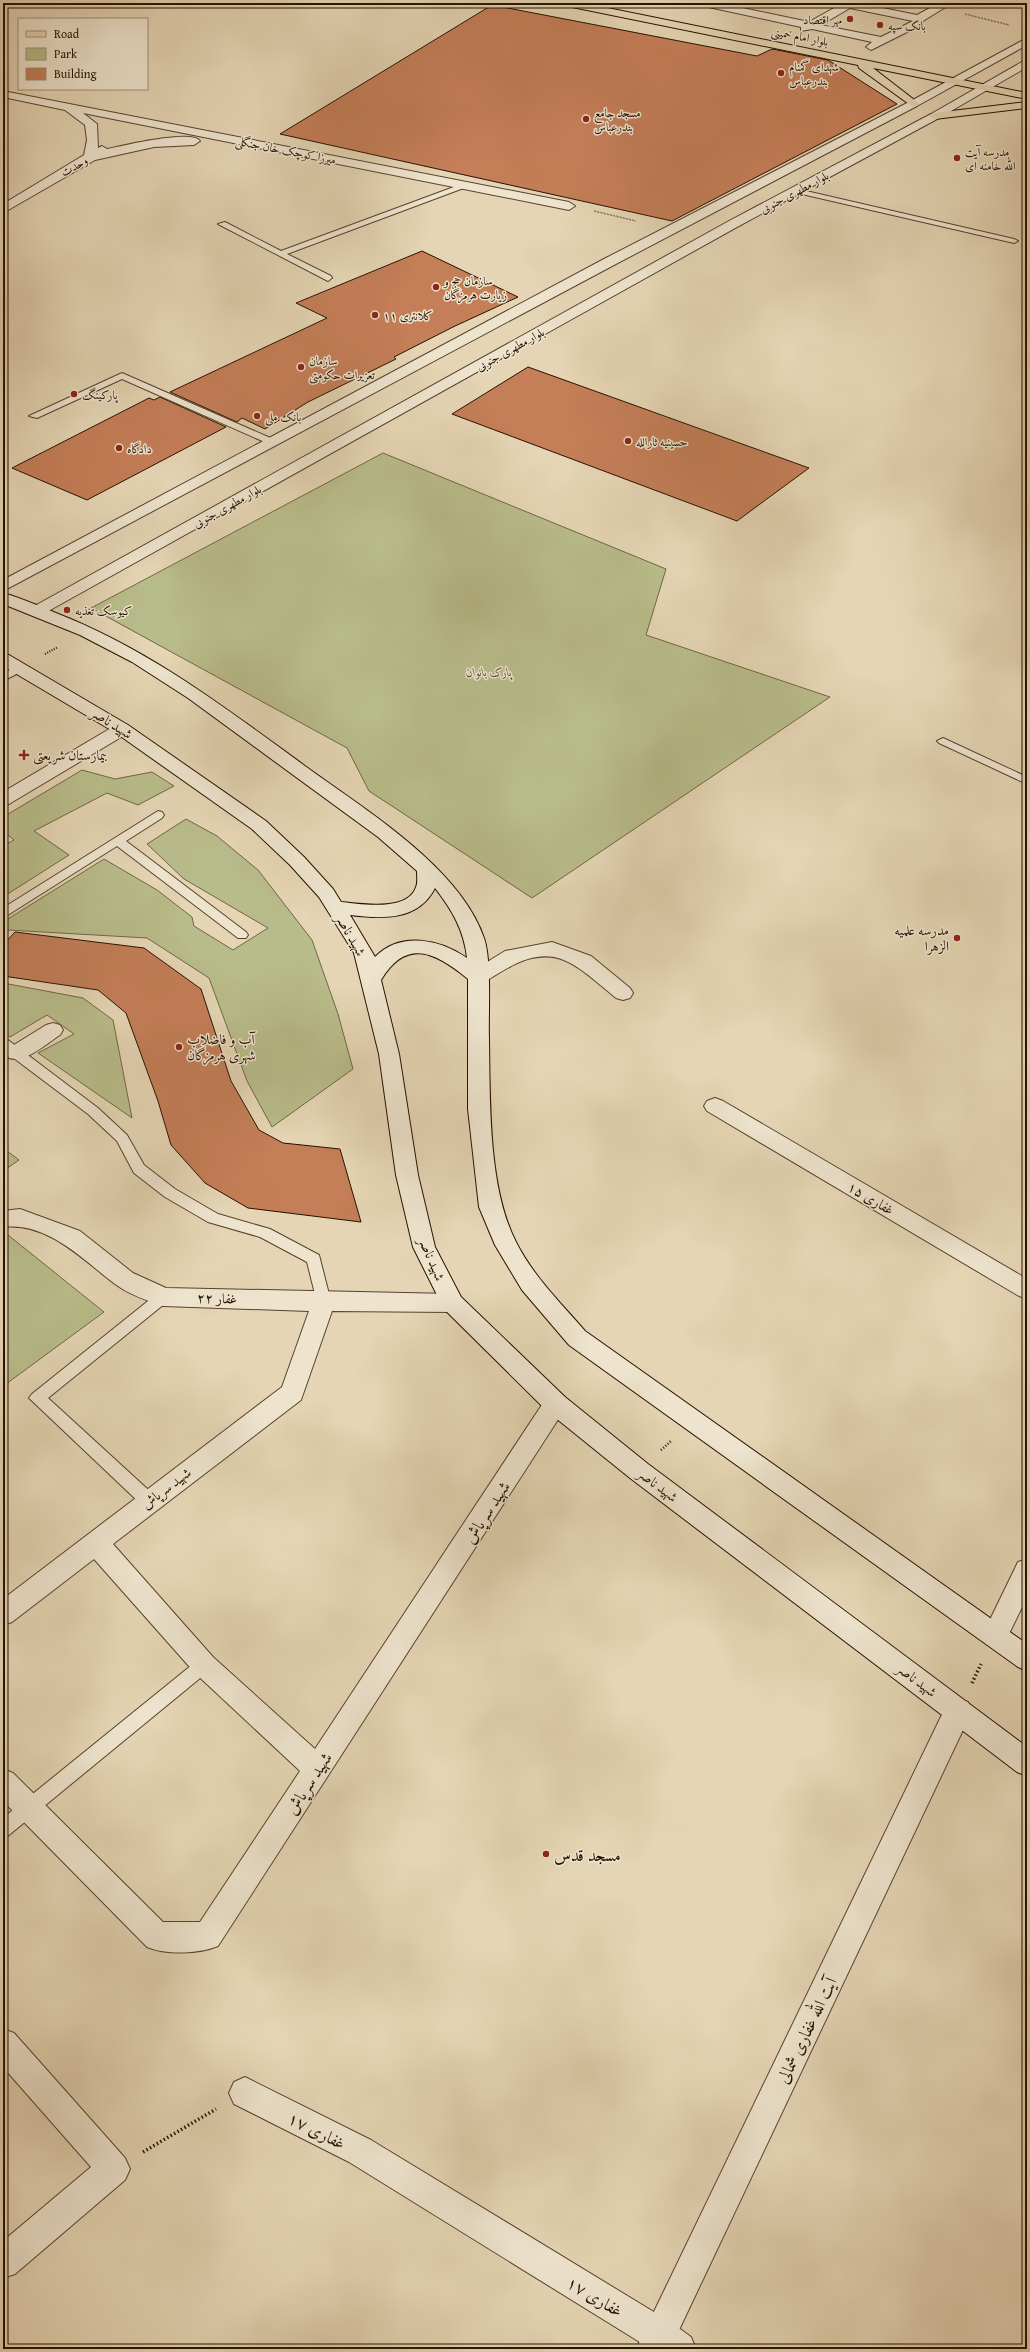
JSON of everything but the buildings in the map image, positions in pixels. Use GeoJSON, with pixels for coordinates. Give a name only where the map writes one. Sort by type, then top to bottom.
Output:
{"type":"FeatureCollection","features":[{"type":"Feature","properties":{"kind":"main road","name":"بلوار امام خمینی"},"geometry":{"type":"LineString","coordinates":[[567,3],[984,86],[1027,96]]}},
{"type":"Feature","properties":{"kind":"main road","name":"بلوار امام خمینی"},"geometry":{"type":"LineString","coordinates":[[795,34],[809,37]]}},
{"type":"Feature","properties":{"kind":"main road","name":"بلوار امام خمینی"},"geometry":{"type":"LineString","coordinates":[[846,45],[882,52]]}},
{"type":"Feature","properties":{"kind":"main road"},"geometry":{"type":"LineString","coordinates":[[855,61],[877,75],[913,104]]}},
{"type":"Feature","properties":{"kind":"main road"},"geometry":{"type":"LineString","coordinates":[[957,67],[1021,80]]}},
{"type":"Feature","properties":{"kind":"main road"},"geometry":{"type":"LineString","coordinates":[[935,116],[1027,105]]}},
{"type":"Feature","properties":{"kind":"street"},"geometry":{"type":"LineString","coordinates":[[795,34],[849,4],[919,19]]}},
{"type":"Feature","properties":{"kind":"street"},"geometry":{"type":"LineString","coordinates":[[703,5],[811,25],[883,41]]}},
{"type":"Feature","properties":{"kind":"street"},"geometry":{"type":"LineString","coordinates":[[868,49],[917,23],[919,19],[943,5]]}},
{"type":"Feature","properties":{"kind":"street"},"geometry":{"type":"LineString","coordinates":[[972,70],[1027,41]]}},
{"type":"Feature","properties":{"kind":"street"},"geometry":{"type":"LineString","coordinates":[[1002,76],[1027,62]]}},
{"type":"Feature","properties":{"kind":"street","name":"بلوار مطهری جنوبی"},"geometry":{"type":"LineString","coordinates":[[3,586],[353,398],[913,104],[972,70]]}},
{"type":"Feature","properties":{"kind":"street","name":"بلوار مطهری جنوبی"},"geometry":{"type":"LineString","coordinates":[[37,611],[754,213],[935,116],[1002,76]]}},
{"type":"Feature","properties":{"kind":"street","name":"میرزا کوچک خان جنگلی"},"geometry":{"type":"LineString","coordinates":[[3,94],[570,206]]}},
{"type":"Feature","properties":{"kind":"street"},"geometry":{"type":"LineString","coordinates":[[68,108],[92,124],[93,140],[90,157],[134,147],[174,141],[253,143]]}},
{"type":"Feature","properties":{"kind":"street"},"geometry":{"type":"LineString","coordinates":[[134,131],[146,123]]}},
{"type":"Feature","properties":{"kind":"street","name":"وحدت"},"geometry":{"type":"LineString","coordinates":[[3,209],[121,138]]}},
{"type":"Feature","properties":{"kind":"street"},"geometry":{"type":"LineString","coordinates":[[722,203],[754,213]]}},
{"type":"Feature","properties":{"kind":"street"},"geometry":{"type":"LineString","coordinates":[[353,398],[392,414]]}},
{"type":"Feature","properties":{"kind":"street"},"geometry":{"type":"LineString","coordinates":[[3,598],[86,631],[138,658],[194,694],[386,833],[442,884],[464,914],[475,940],[478,977],[479,1109],[490,1207],[506,1245],[530,1284],[577,1338],[1027,1659]]}},
{"type":"Feature","properties":{"kind":"street","name":"شهید ناصر"},"geometry":{"type":"LineString","coordinates":[[9,668],[122,728],[259,825],[298,861],[335,907],[364,953],[389,1054],[406,1175],[424,1247],[452,1303],[556,1404],[639,1471],[1027,1763]]}},
{"type":"Feature","properties":{"kind":"street"},"geometry":{"type":"LineString","coordinates":[[3,800],[122,728]]}},
{"type":"Feature","properties":{"kind":"street"},"geometry":{"type":"LineString","coordinates":[[335,907],[379,911],[397,909],[414,902],[423,894],[426,886],[426,868]]}},
{"type":"Feature","properties":{"kind":"street"},"geometry":{"type":"LineString","coordinates":[[371,979],[384,959],[398,951],[418,946],[439,949],[450,955],[478,977]]}},
{"type":"Feature","properties":{"kind":"street"},"geometry":{"type":"LineString","coordinates":[[478,977],[512,956],[552,948],[584,961],[624,993]]}},
{"type":"Feature","properties":{"kind":"street"},"geometry":{"type":"LineString","coordinates":[[10,1048],[53,1030]]}},
{"type":"Feature","properties":{"kind":"street","name":"غفاری ۱۵"},"geometry":{"type":"LineString","coordinates":[[715,1106],[1027,1290]]}},
{"type":"Feature","properties":{"kind":"street","name":"غفار ۲۲"},"geometry":{"type":"LineString","coordinates":[[3,1219],[20,1217],[72,1237],[125,1279],[163,1297],[324,1302],[452,1303]]}},
{"type":"Feature","properties":{"kind":"street","name":"شهید سرپاش"},"geometry":{"type":"LineString","coordinates":[[3,1614],[292,1393],[324,1302]]}},
{"type":"Feature","properties":{"kind":"street","name":"شهید سرپاش"},"geometry":{"type":"LineString","coordinates":[[3,1782],[157,1937],[208,1936],[556,1404]]}},
{"type":"Feature","properties":{"kind":"street"},"geometry":{"type":"LineString","coordinates":[[96,1543],[204,1665],[318,1769]]}},
{"type":"Feature","properties":{"kind":"street"},"geometry":{"type":"LineString","coordinates":[[995,1636],[1027,1570]]}},
{"type":"Feature","properties":{"kind":"street","name":"آیت الله غفاری شمالی"},"geometry":{"type":"LineString","coordinates":[[664,2344],[958,1711]]}},
{"type":"Feature","properties":{"kind":"street"},"geometry":{"type":"LineString","coordinates":[[3,2044],[114,2169],[3,2262]]}},
{"type":"Feature","properties":{"kind":"street","name":"غفاری ۱۷"},"geometry":{"type":"LineString","coordinates":[[245,2093],[360,2151],[664,2344]]}},
{"type":"Feature","properties":{"kind":"lane"},"geometry":{"type":"LineString","coordinates":[[280,254],[465,186]]}},
{"type":"Feature","properties":{"kind":"lane"},"geometry":{"type":"LineString","coordinates":[[796,190],[1014,241]]}},
{"type":"Feature","properties":{"kind":"lane"},"geometry":{"type":"LineString","coordinates":[[222,224],[328,278]]}},
{"type":"Feature","properties":{"kind":"lane"},"geometry":{"type":"LineString","coordinates":[[34,416],[122,376],[272,442]]}},
{"type":"Feature","properties":{"kind":"lane"},"geometry":{"type":"LineString","coordinates":[[943,741],[1027,781]]}},
{"type":"Feature","properties":{"kind":"lane"},"geometry":{"type":"LineString","coordinates":[[3,914],[158,815]]}},
{"type":"Feature","properties":{"kind":"lane"},"geometry":{"type":"LineString","coordinates":[[118,841],[242,935]]}},
{"type":"Feature","properties":{"kind":"lane"},"geometry":{"type":"LineString","coordinates":[[10,1048],[94,1111],[122,1138],[139,1168],[170,1193],[213,1218],[265,1233],[314,1259],[324,1302]]}},
{"type":"Feature","properties":{"kind":"lane"},"geometry":{"type":"LineString","coordinates":[[149,1501],[37,1398],[163,1297]]}},
{"type":"Feature","properties":{"kind":"lane"},"geometry":{"type":"LineString","coordinates":[[3,1829],[204,1665]]}},
{"type":"Feature","properties":{"kind":"path"},"geometry":{"type":"LineString","coordinates":[[943,5],[1012,26]]}},
{"type":"Feature","properties":{"kind":"path"},"geometry":{"type":"LineString","coordinates":[[570,206],[673,230]]}},
{"type":"Feature","properties":{"kind":"path"},"geometry":{"type":"LineString","coordinates":[[1022,402],[1027,403]]}},
{"type":"Feature","properties":{"kind":"path"},"geometry":{"type":"LineString","coordinates":[[9,668],[86,631]]}},
{"type":"Feature","properties":{"kind":"path"},"geometry":{"type":"LineString","coordinates":[[639,1471],[693,1421]]}},
{"type":"Feature","properties":{"kind":"path"},"geometry":{"type":"LineString","coordinates":[[958,1711],[995,1636]]}},
{"type":"Feature","properties":{"kind":"path"},"geometry":{"type":"LineString","coordinates":[[114,2169],[245,2093]]}},
{"type":"Feature","properties":{"kind":"green space","name":"پارک بانوان"},"geometry":{"type":"Polygon","coordinates":[[[383,453],[666,569],[646,635],[830,697],[532,898],[369,791],[347,748],[91,608],[383,453]]]}},
{"type":"Feature","properties":{"kind":"green space"},"geometry":{"type":"Polygon","coordinates":[[[82,770],[115,779],[152,772],[174,786],[138,805],[107,793],[34,831],[69,855],[6,895],[3,893],[3,846],[14,840],[3,831],[3,817],[82,770]]]}},
{"type":"Feature","properties":{"kind":"green space"},"geometry":{"type":"Polygon","coordinates":[[[186,819],[217,836],[258,870],[312,940],[338,1014],[353,1069],[272,1127],[247,1081],[209,978],[147,938],[8,930],[3,936],[3,922],[104,859],[157,890],[192,917],[194,926],[233,950],[268,928],[184,879],[147,844],[186,819]]]}},
{"type":"Feature","properties":{"kind":"green space"},"geometry":{"type":"Polygon","coordinates":[[[3,983],[83,998],[113,1020],[132,1118],[38,1053],[74,1034],[47,1015],[10,1037],[3,1032],[3,983]]]}},
{"type":"Feature","properties":{"kind":"green space"},"geometry":{"type":"Polygon","coordinates":[[[3,1148],[19,1160],[3,1171],[3,1148]]]}},
{"type":"Feature","properties":{"kind":"green space"},"geometry":{"type":"Polygon","coordinates":[[[8,1235],[104,1312],[6,1384],[3,1382],[3,1238],[8,1235]]]}},
{"type":"Feature","properties":{"kind":"place","name":"مهر اقتصاد"},"geometry":{"type":"Point","coordinates":[850,19]}},
{"type":"Feature","properties":{"kind":"place","name":"بانک سپه"},"geometry":{"type":"Point","coordinates":[880,25]}},
{"type":"Feature","properties":{"kind":"place","name":"شهدای گمنام بندرعباس"},"geometry":{"type":"Point","coordinates":[781,73]}},
{"type":"Feature","properties":{"kind":"place","name":"مسجد جامع بندرعباس"},"geometry":{"type":"Point","coordinates":[586,119]}},
{"type":"Feature","properties":{"kind":"place","name":"مدرسه آیت الله خامنه ای"},"geometry":{"type":"Point","coordinates":[957,158]}},
{"type":"Feature","properties":{"kind":"place","name":"سازمان حج و زیارت هرمزگان"},"geometry":{"type":"Point","coordinates":[436,287]}},
{"type":"Feature","properties":{"kind":"place","name":"کلانتری ۱۱"},"geometry":{"type":"Point","coordinates":[375,315]}},
{"type":"Feature","properties":{"kind":"place","name":"سازمان تعزیرات حکومتی"},"geometry":{"type":"Point","coordinates":[301,367]}},
{"type":"Feature","properties":{"kind":"place","name":"پارکینگ"},"geometry":{"type":"Point","coordinates":[74,394]}},
{"type":"Feature","properties":{"kind":"place","name":"بانک ملی"},"geometry":{"type":"Point","coordinates":[257,416]}},
{"type":"Feature","properties":{"kind":"place","name":"حسینیه ثارالله"},"geometry":{"type":"Point","coordinates":[628,441]}},
{"type":"Feature","properties":{"kind":"place","name":"دادگاه"},"geometry":{"type":"Point","coordinates":[119,448]}},
{"type":"Feature","properties":{"kind":"place","name":"کیوسک تغذیه"},"geometry":{"type":"Point","coordinates":[67,610]}},
{"type":"Feature","properties":{"kind":"place","name":"بیمارستان شریعتی"},"geometry":{"type":"Point","coordinates":[24,755]}},
{"type":"Feature","properties":{"kind":"place","name":"مدرسه علمیه الزهرا"},"geometry":{"type":"Point","coordinates":[957,938]}},
{"type":"Feature","properties":{"kind":"place","name":"آب و فاضلاب شهری هرمزگان"},"geometry":{"type":"Point","coordinates":[179,1047]}},
{"type":"Feature","properties":{"kind":"place","name":"مسجد قدس"},"geometry":{"type":"Point","coordinates":[546,1854]}}]}
